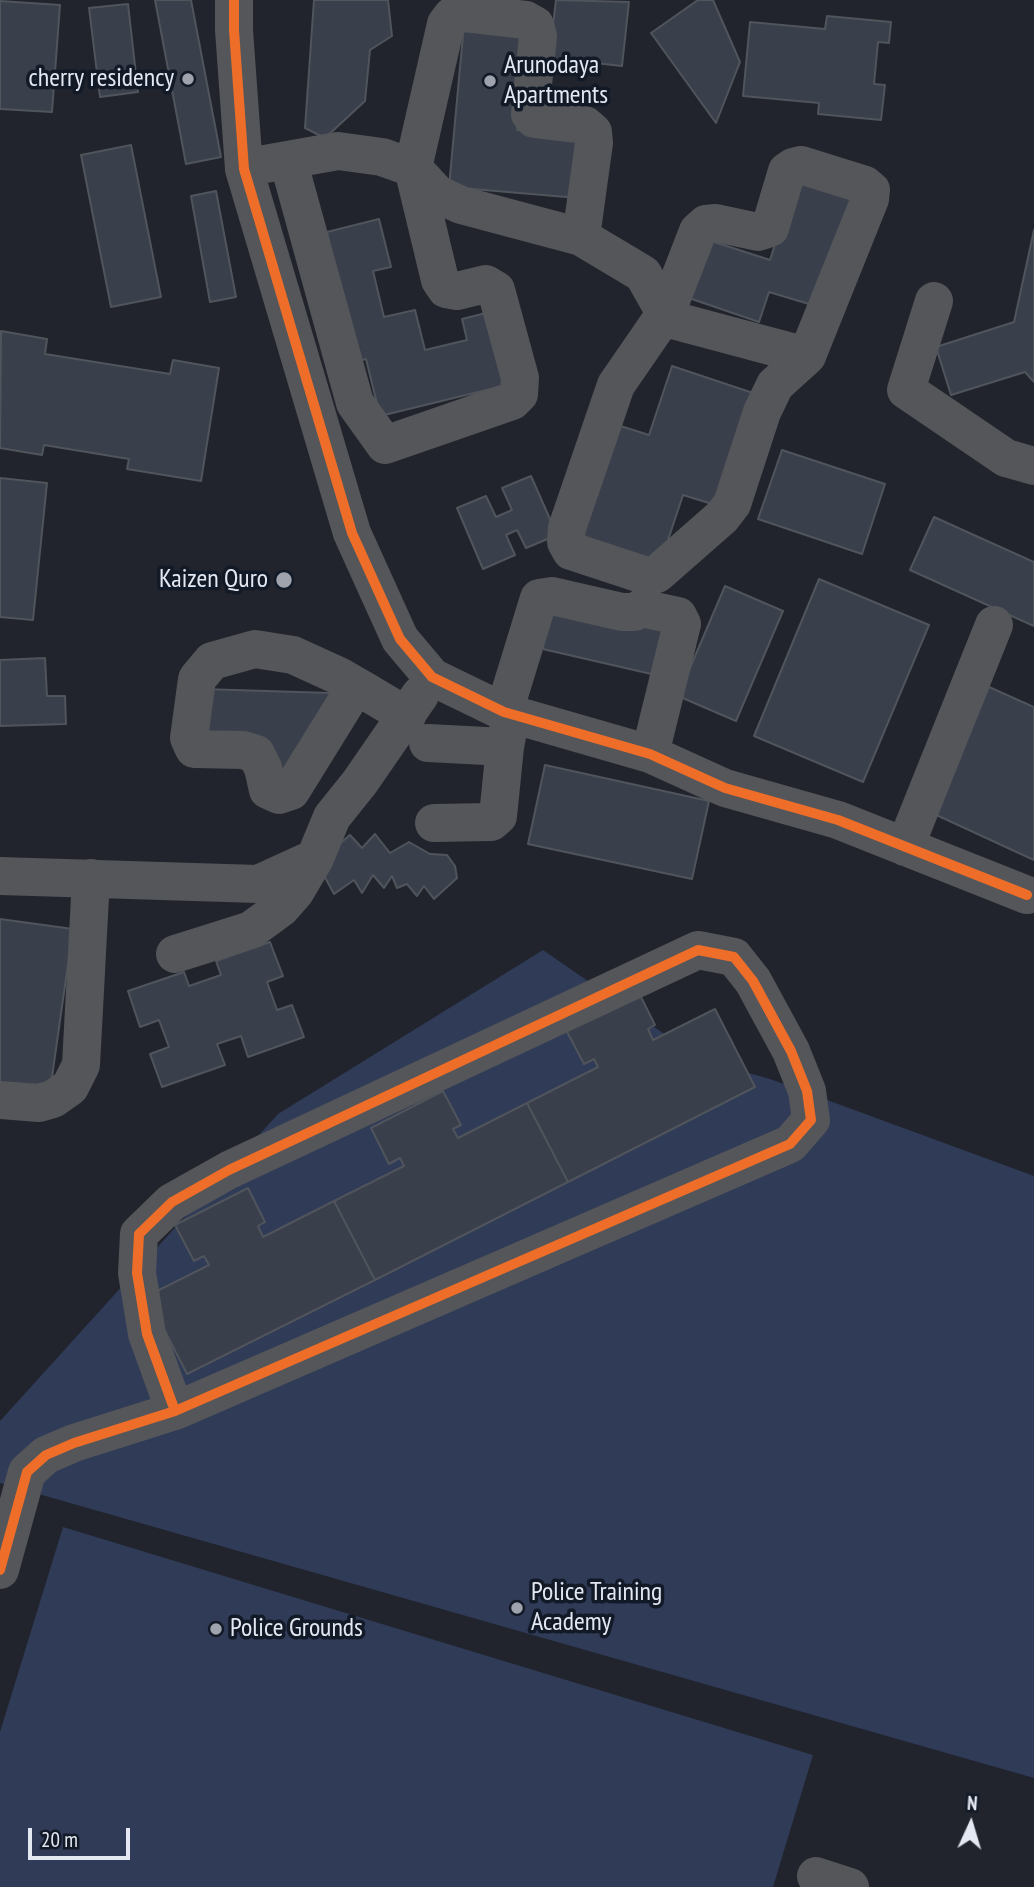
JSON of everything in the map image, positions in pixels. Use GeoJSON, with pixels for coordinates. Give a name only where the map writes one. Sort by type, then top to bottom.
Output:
{"type":"FeatureCollection","features":[{"type":"Feature","properties":{"kind":"street"},"geometry":{"type":"LineString","coordinates":[[234,0],[244,169],[352,533],[400,639],[432,677],[507,725]]}},
{"type":"Feature","properties":{"kind":"street"},"geometry":{"type":"LineString","coordinates":[[331,462],[512,401],[519,394],[520,378],[496,290],[486,284],[457,290],[446,289],[440,280],[413,168],[446,24],[452,16],[465,13],[526,20],[535,25],[538,36],[530,114],[534,119],[585,125],[593,132],[594,143],[581,237]]}},
{"type":"Feature","properties":{"kind":"street"},"geometry":{"type":"LineString","coordinates":[[244,169],[338,151],[382,157],[413,168],[437,194],[461,205],[581,237],[643,274],[661,306],[676,321],[807,356]]}},
{"type":"Feature","properties":{"kind":"street"},"geometry":{"type":"LineString","coordinates":[[286,160],[355,403],[385,445]]}},
{"type":"Feature","properties":{"kind":"street"},"geometry":{"type":"LineString","coordinates":[[801,165],[865,185],[871,190],[870,199],[807,356],[775,385],[762,412],[732,504],[722,517],[657,574],[647,576],[571,551],[566,542],[567,528],[616,384],[667,312],[698,231],[706,224],[716,223],[758,232],[770,228],[787,171],[793,167],[801,165]]}},
{"type":"Feature","properties":{"kind":"street"},"geometry":{"type":"LineString","coordinates":[[934,301],[906,390],[1006,458],[1034,466]]}},
{"type":"Feature","properties":{"kind":"street"},"geometry":{"type":"LineString","coordinates":[[434,823],[491,822],[498,816],[507,725],[539,598],[552,596],[622,612],[635,612],[641,608],[678,616],[682,624],[650,754]]}},
{"type":"Feature","properties":{"kind":"street"},"geometry":{"type":"LineString","coordinates":[[905,847],[994,625]]}},
{"type":"Feature","properties":{"kind":"street"},"geometry":{"type":"LineString","coordinates":[[356,686],[291,791],[279,795],[268,790],[263,768],[256,754],[243,750],[194,749],[189,738],[197,679],[212,662],[255,649],[293,655],[356,686],[417,730],[507,725],[650,754],[725,788],[838,820],[1027,895]]}},
{"type":"Feature","properties":{"kind":"street"},"geometry":{"type":"LineString","coordinates":[[175,954],[251,930],[281,908],[295,892],[315,858],[332,817],[360,782],[417,730],[432,677]]}},
{"type":"Feature","properties":{"kind":"street"},"geometry":{"type":"LineString","coordinates":[[0,876],[258,884],[315,858]]}},
{"type":"Feature","properties":{"kind":"street"},"geometry":{"type":"LineString","coordinates":[[0,1100],[39,1103],[54,1098],[71,1087],[81,1065],[91,878]]}},
{"type":"Feature","properties":{"kind":"street"},"geometry":{"type":"LineString","coordinates":[[0,1570],[14,1468],[74,1443],[175,1410],[790,1144],[811,1120],[807,1091],[791,1051],[753,981],[734,957],[698,950],[229,1170],[172,1202],[139,1234],[137,1273],[147,1334],[175,1410]]}},
{"type":"Feature","properties":{"kind":"shaded area","name":"Police Training Academy"},"geometry":{"type":"Polygon","coordinates":[[[543,950],[702,1060],[770,1079],[1034,1176],[1034,1778],[0,1483],[0,1421],[278,1114],[543,950]]]}},
{"type":"Feature","properties":{"kind":"shaded area","name":"Police Grounds"},"geometry":{"type":"Polygon","coordinates":[[[63,1527],[813,1755],[773,1887],[0,1887],[0,1732],[63,1527]]]}},
{"type":"Feature","properties":{"kind":"building","name":"cherry residency"},"geometry":{"type":"Polygon","coordinates":[[[155,0],[191,0],[221,157],[186,164],[155,0]]]}},
{"type":"Feature","properties":{"kind":"building"},"geometry":{"type":"Polygon","coordinates":[[[314,0],[388,0],[392,36],[370,50],[365,101],[325,138],[305,128],[314,0]]]}},
{"type":"Feature","properties":{"kind":"building"},"geometry":{"type":"Polygon","coordinates":[[[556,0],[629,2],[622,66],[549,58],[556,0]]]}},
{"type":"Feature","properties":{"kind":"building"},"geometry":{"type":"Polygon","coordinates":[[[698,0],[713,0],[740,62],[716,123],[651,33],[698,0]]]}},
{"type":"Feature","properties":{"kind":"building"},"geometry":{"type":"Polygon","coordinates":[[[0,1],[60,5],[52,112],[0,109],[0,1]]]}},
{"type":"Feature","properties":{"kind":"building"},"geometry":{"type":"Polygon","coordinates":[[[128,4],[138,92],[100,97],[89,8],[128,4]]]}},
{"type":"Feature","properties":{"kind":"building"},"geometry":{"type":"Polygon","coordinates":[[[827,16],[891,22],[889,43],[878,42],[874,84],[885,85],[881,120],[818,114],[819,103],[743,96],[750,22],[825,29],[827,16]]]}},
{"type":"Feature","properties":{"kind":"building","name":"Arunodaya Apartments"},"geometry":{"type":"Polygon","coordinates":[[[464,24],[523,31],[517,130],[585,136],[578,198],[449,187],[464,24]]]}},
{"type":"Feature","properties":{"kind":"building"},"geometry":{"type":"Polygon","coordinates":[[[131,145],[161,297],[111,307],[81,155],[131,145]]]}},
{"type":"Feature","properties":{"kind":"building"},"geometry":{"type":"Polygon","coordinates":[[[798,173],[864,195],[819,307],[769,292],[759,322],[686,297],[705,239],[770,260],[798,173]]]}},
{"type":"Feature","properties":{"kind":"building"},"geometry":{"type":"Polygon","coordinates":[[[216,191],[236,297],[210,302],[191,196],[216,191]]]}},
{"type":"Feature","properties":{"kind":"building"},"geometry":{"type":"Polygon","coordinates":[[[379,219],[391,267],[373,271],[384,317],[415,310],[425,350],[467,340],[462,319],[490,312],[507,385],[380,416],[366,359],[350,363],[327,232],[379,219]]]}},
{"type":"Feature","properties":{"kind":"building"},"geometry":{"type":"Polygon","coordinates":[[[1034,230],[1034,382],[1025,372],[951,395],[936,347],[1014,322],[1034,230]]]}},
{"type":"Feature","properties":{"kind":"building"},"geometry":{"type":"Polygon","coordinates":[[[1,331],[47,339],[45,354],[170,374],[173,360],[219,368],[201,481],[127,469],[129,459],[44,445],[42,455],[0,448],[1,331]]]}},
{"type":"Feature","properties":{"kind":"building"},"geometry":{"type":"Polygon","coordinates":[[[672,366],[759,395],[722,507],[683,495],[660,564],[573,535],[611,423],[649,435],[672,366]]]}},
{"type":"Feature","properties":{"kind":"building"},"geometry":{"type":"Polygon","coordinates":[[[782,450],[885,484],[862,554],[758,519],[782,450]]]}},
{"type":"Feature","properties":{"kind":"building"},"geometry":{"type":"Polygon","coordinates":[[[531,476],[557,535],[526,548],[517,530],[506,535],[515,555],[483,569],[457,508],[486,496],[496,517],[512,510],[502,488],[531,476]]]}},
{"type":"Feature","properties":{"kind":"building"},"geometry":{"type":"Polygon","coordinates":[[[0,478],[47,483],[33,620],[0,617],[0,478]]]}},
{"type":"Feature","properties":{"kind":"building"},"geometry":{"type":"Polygon","coordinates":[[[934,517],[1034,562],[1034,626],[910,570],[934,517]]]}},
{"type":"Feature","properties":{"kind":"building"},"geometry":{"type":"Polygon","coordinates":[[[819,579],[929,625],[863,782],[754,736],[819,579]]]}},
{"type":"Feature","properties":{"kind":"building"},"geometry":{"type":"Polygon","coordinates":[[[725,586],[783,611],[736,721],[678,696],[725,586]]]}},
{"type":"Feature","properties":{"kind":"building"},"geometry":{"type":"Polygon","coordinates":[[[545,602],[675,622],[660,676],[534,647],[545,602]]]}},
{"type":"Feature","properties":{"kind":"building"},"geometry":{"type":"Polygon","coordinates":[[[45,658],[47,696],[65,696],[66,724],[0,726],[0,660],[45,658]]]}},
{"type":"Feature","properties":{"kind":"building"},"geometry":{"type":"Polygon","coordinates":[[[989,687],[1034,707],[1034,860],[932,813],[989,687]]]}},
{"type":"Feature","properties":{"kind":"building"},"geometry":{"type":"Polygon","coordinates":[[[202,689],[331,693],[291,781],[203,736],[202,689]]]}},
{"type":"Feature","properties":{"kind":"building"},"geometry":{"type":"Polygon","coordinates":[[[545,765],[709,801],[692,879],[528,844],[545,765]]]}},
{"type":"Feature","properties":{"kind":"building"},"geometry":{"type":"Polygon","coordinates":[[[375,834],[390,853],[409,842],[430,854],[447,855],[455,866],[457,878],[434,899],[424,886],[417,896],[407,884],[397,888],[392,876],[384,888],[373,875],[362,893],[354,880],[334,894],[321,870],[331,851],[350,835],[362,848],[375,834]]]}},
{"type":"Feature","properties":{"kind":"building"},"geometry":{"type":"Polygon","coordinates":[[[0,919],[73,929],[50,1091],[0,1084],[0,919]]]}},
{"type":"Feature","properties":{"kind":"building"},"geometry":{"type":"Polygon","coordinates":[[[270,942],[283,976],[267,982],[277,1010],[292,1005],[304,1037],[248,1057],[241,1036],[217,1044],[225,1065],[162,1087],[150,1054],[169,1047],[159,1020],[140,1027],[128,991],[184,972],[189,986],[221,975],[216,961],[270,942]]]}},
{"type":"Feature","properties":{"kind":"building"},"geometry":{"type":"Polygon","coordinates":[[[638,991],[655,1025],[648,1029],[653,1040],[715,1009],[755,1087],[568,1182],[527,1103],[598,1067],[594,1059],[584,1064],[565,1028],[638,991]]]}},
{"type":"Feature","properties":{"kind":"building"},"geometry":{"type":"Polygon","coordinates":[[[443,1091],[461,1125],[453,1129],[458,1138],[527,1103],[568,1182],[375,1280],[334,1201],[404,1166],[400,1158],[389,1164],[371,1128],[443,1091]]]}},
{"type":"Feature","properties":{"kind":"building"},"geometry":{"type":"Polygon","coordinates":[[[248,1188],[265,1222],[258,1226],[263,1237],[334,1201],[375,1280],[187,1374],[147,1296],[209,1265],[204,1256],[194,1261],[175,1225],[248,1188]]]}},
{"type":"Feature","properties":{"kind":"cycle path"},"geometry":{"type":"LineString","coordinates":[[234,0],[244,169],[352,533],[400,639],[432,677],[504,712],[650,754],[725,788],[838,820],[1027,895]]}},
{"type":"Feature","properties":{"kind":"cycle path"},"geometry":{"type":"LineString","coordinates":[[0,1570],[27,1472],[46,1455],[74,1443],[175,1411],[790,1144],[811,1120],[807,1091],[791,1051],[753,981],[734,957],[698,950],[229,1170],[172,1202],[139,1234],[137,1273],[147,1334],[175,1411]]}},
{"type":"Feature","properties":{"kind":"place","name":"cherry residency"},"geometry":{"type":"Point","coordinates":[188,79]}},
{"type":"Feature","properties":{"kind":"place","name":"Arunodaya Apartments"},"geometry":{"type":"Point","coordinates":[490,81]}},
{"type":"Feature","properties":{"kind":"place","name":"Kaizen Quro"},"geometry":{"type":"Point","coordinates":[284,580]}},
{"type":"Feature","properties":{"kind":"place","name":"Police Training Academy"},"geometry":{"type":"Point","coordinates":[517,1608]}},
{"type":"Feature","properties":{"kind":"place","name":"Police Grounds"},"geometry":{"type":"Point","coordinates":[216,1629]}}]}
